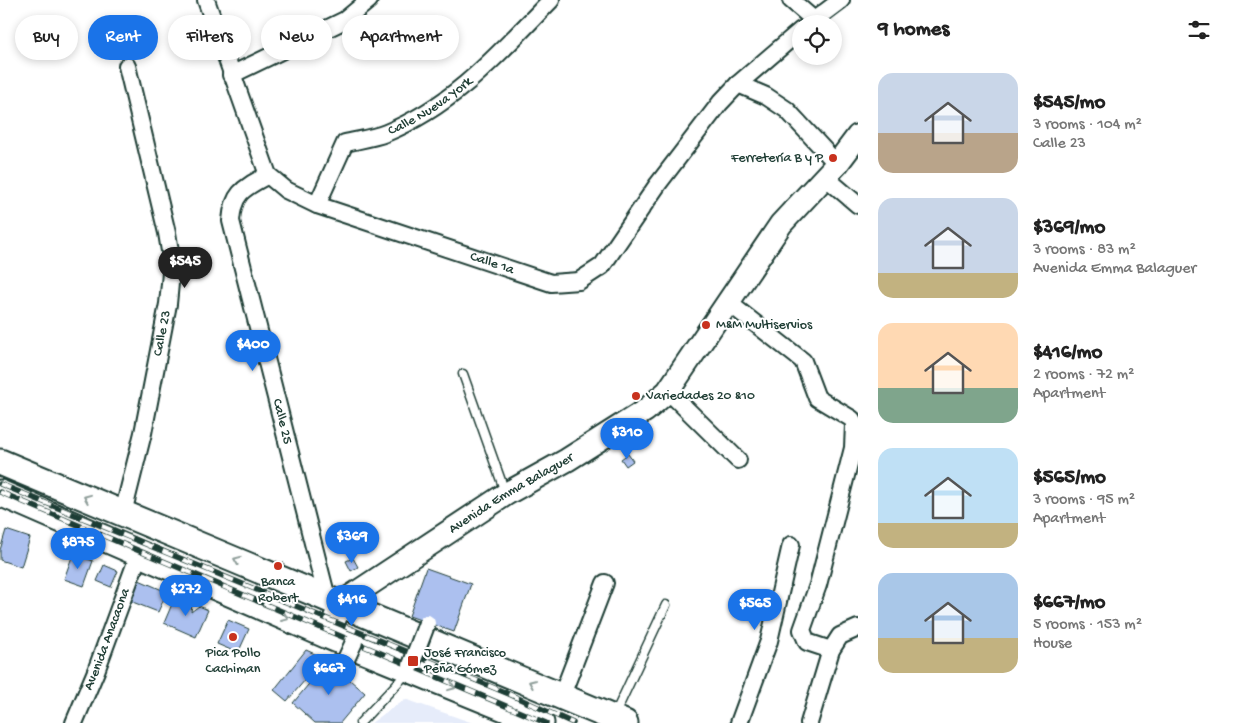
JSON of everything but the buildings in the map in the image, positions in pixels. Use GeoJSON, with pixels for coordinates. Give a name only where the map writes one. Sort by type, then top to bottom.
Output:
{"type":"FeatureCollection","features":[{"type":"Feature","properties":{"kind":"main road"},"geometry":{"type":"LineString","coordinates":[[0,462],[620,720]]}},
{"type":"Feature","properties":{"kind":"main road"},"geometry":{"type":"LineString","coordinates":[[0,493],[328,636],[411,668],[541,723]]}},
{"type":"Feature","properties":{"kind":"street"},"geometry":{"type":"LineString","coordinates":[[206,0],[268,175]]}},
{"type":"Feature","properties":{"kind":"street"},"geometry":{"type":"LineString","coordinates":[[231,75],[345,20],[370,0]]}},
{"type":"Feature","properties":{"kind":"street","name":"Calle Nueva York"},"geometry":{"type":"LineString","coordinates":[[317,205],[345,143],[385,134],[441,105],[489,65],[550,0]]}},
{"type":"Feature","properties":{"kind":"street"},"geometry":{"type":"LineString","coordinates":[[791,0],[802,15]]}},
{"type":"Feature","properties":{"kind":"street","name":"Calle 1a"},"geometry":{"type":"LineString","coordinates":[[820,15],[841,0]]}},
{"type":"Feature","properties":{"kind":"street","name":"Calle 1a"},"geometry":{"type":"LineString","coordinates":[[268,175],[286,190],[317,205],[551,283],[580,281],[602,266],[658,184],[720,102],[792,38]]}},
{"type":"Feature","properties":{"kind":"street","name":"Calle 23"},"geometry":{"type":"LineString","coordinates":[[123,513],[143,433],[168,304],[172,263],[167,233],[127,66]]}},
{"type":"Feature","properties":{"kind":"street"},"geometry":{"type":"LineString","coordinates":[[738,84],[766,96],[787,110],[858,205]]}},
{"type":"Feature","properties":{"kind":"street","name":"Avenida Emma Balaguer"},"geometry":{"type":"LineString","coordinates":[[334,600],[506,494],[567,460],[646,410],[668,391],[781,224],[858,136]]}},
{"type":"Feature","properties":{"kind":"street","name":"Calle 25"},"geometry":{"type":"LineString","coordinates":[[268,175],[243,188],[232,204],[231,221],[334,600]]}},
{"type":"Feature","properties":{"kind":"street"},"geometry":{"type":"LineString","coordinates":[[729,303],[803,361],[817,398],[852,419],[854,424],[855,450],[818,585],[802,630],[807,642],[831,650]]}},
{"type":"Feature","properties":{"kind":"street"},"geometry":{"type":"LineString","coordinates":[[668,391],[738,460]]}},
{"type":"Feature","properties":{"kind":"street"},"geometry":{"type":"LineString","coordinates":[[739,723],[769,641],[791,545]]}},
{"type":"Feature","properties":{"kind":"street","name":"Avenida Anacaona"},"geometry":{"type":"LineString","coordinates":[[74,723],[96,671],[139,554]]}},
{"type":"Feature","properties":{"kind":"street"},"geometry":{"type":"LineString","coordinates":[[562,695],[605,582]]}},
{"type":"Feature","properties":{"kind":"street"},"geometry":{"type":"LineString","coordinates":[[328,636],[334,600]]}},
{"type":"Feature","properties":{"kind":"street"},"geometry":{"type":"LineString","coordinates":[[411,668],[428,623]]}},
{"type":"Feature","properties":{"kind":"street"},"geometry":{"type":"LineString","coordinates":[[809,723],[831,650],[840,636],[858,628]]}},
{"type":"Feature","properties":{"kind":"street"},"geometry":{"type":"LineString","coordinates":[[340,672],[354,642]]}},
{"type":"Feature","properties":{"kind":"lane"},"geometry":{"type":"LineString","coordinates":[[463,374],[506,494]]}},
{"type":"Feature","properties":{"kind":"lane"},"geometry":{"type":"LineString","coordinates":[[620,720],[666,605]]}},
{"type":"Feature","properties":{"kind":"lane"},"geometry":{"type":"LineString","coordinates":[[360,723],[411,668]]}},
{"type":"Feature","properties":{"kind":"shaded area"},"geometry":{"type":"Polygon","coordinates":[[[405,699],[473,723],[371,723],[405,699]]]}},
{"type":"Feature","properties":{"kind":"railway"},"geometry":{"type":"LineString","coordinates":[[0,484],[509,694],[573,723]]}},
{"type":"Feature","properties":{"kind":"railway"},"geometry":{"type":"LineString","coordinates":[[0,492],[546,723]]}},
{"type":"Feature","properties":{"kind":"place","name":"Ferretería B y P"},"geometry":{"type":"Point","coordinates":[833,158]}},
{"type":"Feature","properties":{"kind":"place","name":"M&M Multiservios"},"geometry":{"type":"Point","coordinates":[706,325]}},
{"type":"Feature","properties":{"kind":"place","name":"Variedades 20 &10"},"geometry":{"type":"Point","coordinates":[636,396]}},
{"type":"Feature","properties":{"kind":"place","name":"Banca Robert"},"geometry":{"type":"Point","coordinates":[278,566]}},
{"type":"Feature","properties":{"kind":"place","name":"Pica Pollo Cachiman"},"geometry":{"type":"Point","coordinates":[233,637]}},
{"type":"Feature","properties":{"kind":"place","name":"José Francisco Peña Gómez"},"geometry":{"type":"Point","coordinates":[413,661]}}]}
